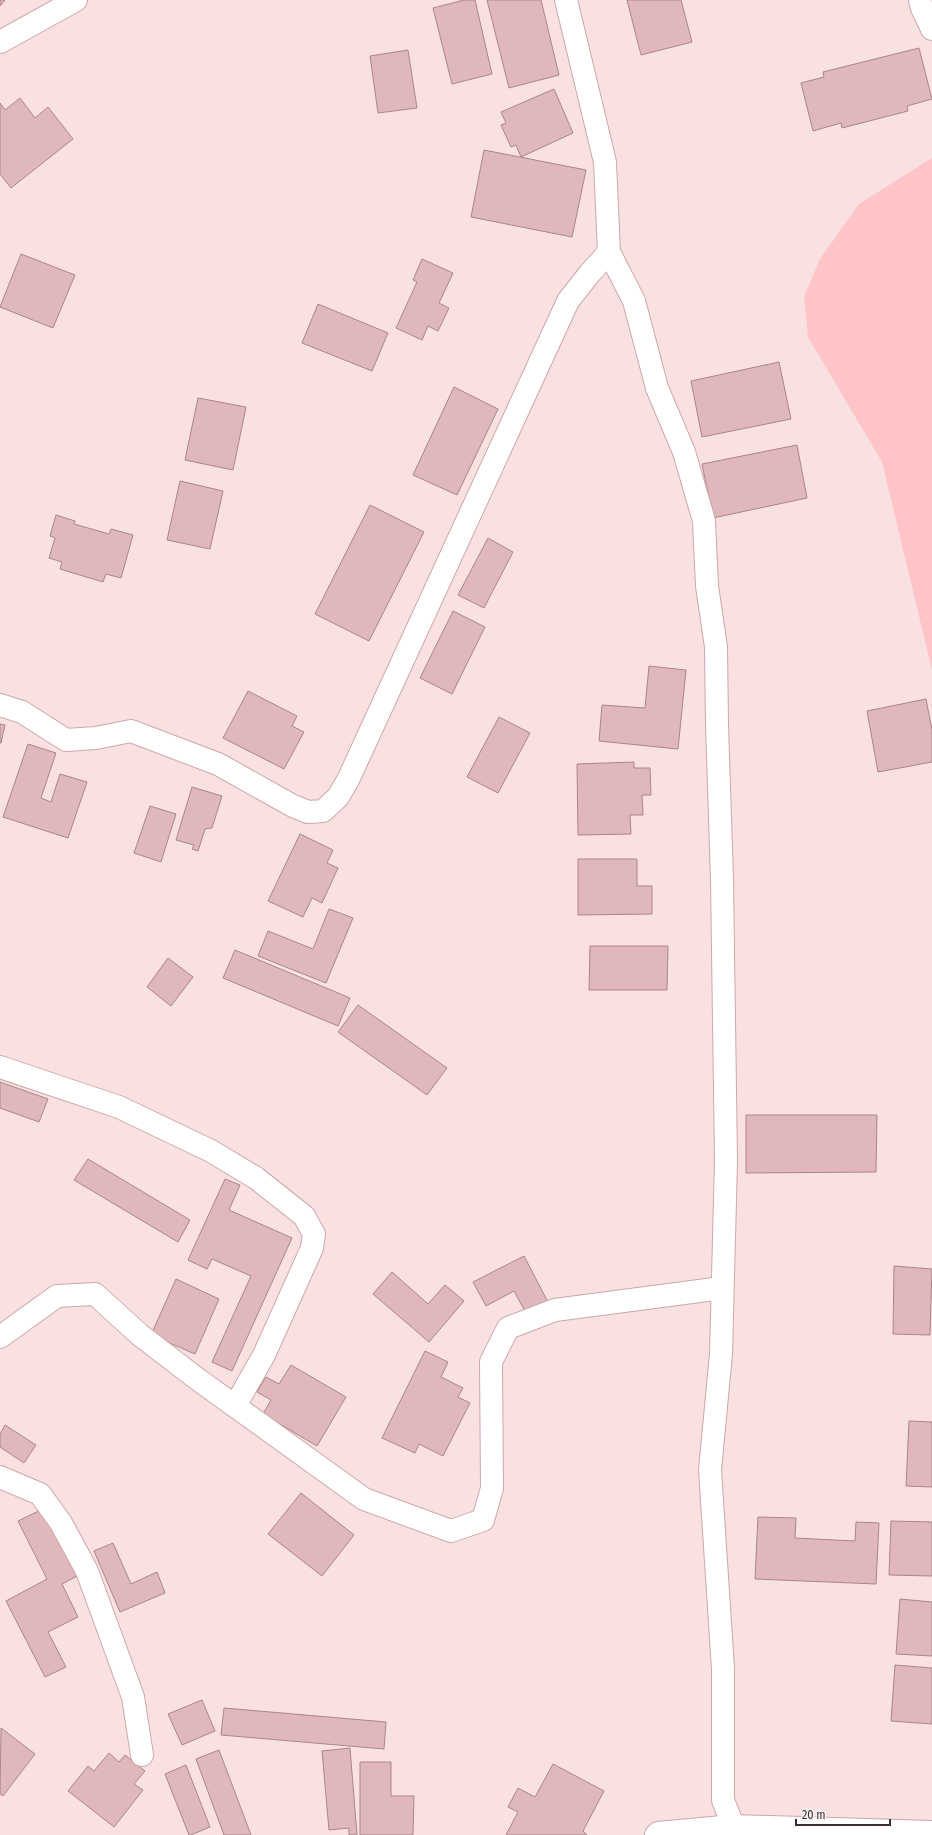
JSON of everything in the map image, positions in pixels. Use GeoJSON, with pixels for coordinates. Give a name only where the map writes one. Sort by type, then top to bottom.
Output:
{"type":"FeatureCollection","features":[{"type":"Feature","properties":{"kind":"street"},"geometry":{"type":"LineString","coordinates":[[0,42],[76,0]]}},
{"type":"Feature","properties":{"kind":"street"},"geometry":{"type":"LineString","coordinates":[[566,0],[605,162],[609,252],[634,301],[657,388],[684,452],[704,521],[707,586],[716,647],[722,879],[726,1161],[721,1354],[710,1470],[723,1669],[723,1800],[732,1826]]}},
{"type":"Feature","properties":{"kind":"street"},"geometry":{"type":"LineString","coordinates":[[920,0],[922,8],[932,29]]}},
{"type":"Feature","properties":{"kind":"street"},"geometry":{"type":"LineString","coordinates":[[0,705],[22,712],[66,740],[96,738],[132,731],[218,764],[308,812],[324,811],[338,798],[348,780],[568,301],[609,252]]}},
{"type":"Feature","properties":{"kind":"street"},"geometry":{"type":"LineString","coordinates":[[0,1067],[119,1107],[211,1151],[256,1178],[304,1216],[314,1234],[312,1248],[264,1355],[235,1406]]}},
{"type":"Feature","properties":{"kind":"street"},"geometry":{"type":"LineString","coordinates":[[0,1337],[57,1296],[95,1294],[140,1335],[364,1499],[451,1531],[483,1520],[492,1488],[491,1362],[508,1328],[555,1310],[722,1288]]}},
{"type":"Feature","properties":{"kind":"street"},"geometry":{"type":"LineString","coordinates":[[0,1477],[40,1494],[61,1523],[87,1571],[133,1697],[142,1755]]}},
{"type":"Feature","properties":{"kind":"street"},"geometry":{"type":"LineString","coordinates":[[656,1835],[658,1833],[732,1826],[932,1832]]}},
{"type":"Feature","properties":{"kind":"shaded area"},"geometry":{"type":"Polygon","coordinates":[[[932,158],[932,670],[882,462],[808,337],[804,297],[820,259],[859,204],[932,158]]]}},
{"type":"Feature","properties":{"kind":"building"},"geometry":{"type":"Polygon","coordinates":[[[0,0],[5,0],[0,6],[0,0]]]}},
{"type":"Feature","properties":{"kind":"building"},"geometry":{"type":"Polygon","coordinates":[[[464,0],[475,0],[492,74],[452,84],[433,8],[464,0]]]}},
{"type":"Feature","properties":{"kind":"building"},"geometry":{"type":"Polygon","coordinates":[[[487,0],[541,0],[559,75],[509,88],[487,0]]]}},
{"type":"Feature","properties":{"kind":"building"},"geometry":{"type":"Polygon","coordinates":[[[627,0],[681,0],[692,42],[641,55],[627,0]]]}},
{"type":"Feature","properties":{"kind":"building"},"geometry":{"type":"Polygon","coordinates":[[[919,48],[932,99],[907,106],[908,111],[842,128],[841,123],[813,131],[801,83],[824,77],[823,72],[919,48]]]}},
{"type":"Feature","properties":{"kind":"building"},"geometry":{"type":"Polygon","coordinates":[[[408,50],[417,108],[378,113],[370,56],[408,50]]]}},
{"type":"Feature","properties":{"kind":"building"},"geometry":{"type":"Polygon","coordinates":[[[554,89],[573,133],[521,157],[516,145],[511,147],[501,125],[506,123],[501,112],[554,89]]]}},
{"type":"Feature","properties":{"kind":"building"},"geometry":{"type":"Polygon","coordinates":[[[20,98],[35,118],[48,107],[73,139],[11,188],[0,174],[0,103],[5,110],[20,98]]]}},
{"type":"Feature","properties":{"kind":"building"},"geometry":{"type":"Polygon","coordinates":[[[484,150],[586,170],[572,237],[471,217],[484,150]]]}},
{"type":"Feature","properties":{"kind":"building"},"geometry":{"type":"Polygon","coordinates":[[[21,254],[75,275],[53,328],[0,307],[21,254]]]}},
{"type":"Feature","properties":{"kind":"building"},"geometry":{"type":"Polygon","coordinates":[[[422,259],[453,273],[439,303],[449,308],[438,331],[428,326],[422,340],[396,328],[417,282],[413,280],[422,259]]]}},
{"type":"Feature","properties":{"kind":"building"},"geometry":{"type":"Polygon","coordinates":[[[318,304],[388,333],[372,371],[302,343],[318,304]]]}},
{"type":"Feature","properties":{"kind":"building"},"geometry":{"type":"Polygon","coordinates":[[[779,362],[791,419],[702,437],[691,381],[779,362]]]}},
{"type":"Feature","properties":{"kind":"building"},"geometry":{"type":"Polygon","coordinates":[[[454,387],[498,409],[457,495],[413,475],[454,387]]]}},
{"type":"Feature","properties":{"kind":"building"},"geometry":{"type":"Polygon","coordinates":[[[198,398],[246,407],[233,470],[185,460],[198,398]]]}},
{"type":"Feature","properties":{"kind":"building"},"geometry":{"type":"Polygon","coordinates":[[[797,445],[807,498],[713,518],[702,464],[797,445]]]}},
{"type":"Feature","properties":{"kind":"building"},"geometry":{"type":"Polygon","coordinates":[[[180,481],[223,491],[210,549],[167,540],[180,481]]]}},
{"type":"Feature","properties":{"kind":"building"},"geometry":{"type":"Polygon","coordinates":[[[370,505],[424,532],[369,641],[315,614],[370,505]]]}},
{"type":"Feature","properties":{"kind":"building"},"geometry":{"type":"Polygon","coordinates":[[[56,515],[75,521],[74,524],[109,534],[111,529],[133,535],[121,578],[106,574],[103,582],[60,569],[62,562],[49,558],[55,538],[50,536],[56,515]]]}},
{"type":"Feature","properties":{"kind":"building"},"geometry":{"type":"Polygon","coordinates":[[[488,538],[513,552],[484,608],[458,595],[488,538]]]}},
{"type":"Feature","properties":{"kind":"building"},"geometry":{"type":"Polygon","coordinates":[[[453,611],[485,627],[452,694],[420,678],[453,611]]]}},
{"type":"Feature","properties":{"kind":"building"},"geometry":{"type":"Polygon","coordinates":[[[649,666],[686,670],[678,749],[599,741],[602,705],[645,708],[649,666]]]}},
{"type":"Feature","properties":{"kind":"building"},"geometry":{"type":"Polygon","coordinates":[[[248,691],[297,716],[292,726],[304,732],[284,769],[223,738],[248,691]]]}},
{"type":"Feature","properties":{"kind":"building"},"geometry":{"type":"Polygon","coordinates":[[[926,699],[932,730],[932,762],[878,772],[867,711],[926,699]]]}},
{"type":"Feature","properties":{"kind":"building"},"geometry":{"type":"Polygon","coordinates":[[[499,717],[530,733],[498,793],[467,777],[499,717]]]}},
{"type":"Feature","properties":{"kind":"building"},"geometry":{"type":"Polygon","coordinates":[[[0,724],[5,725],[1,743],[0,743],[0,724]]]}},
{"type":"Feature","properties":{"kind":"building"},"geometry":{"type":"Polygon","coordinates":[[[28,744],[56,753],[41,798],[51,802],[60,774],[87,782],[68,838],[3,817],[28,744]]]}},
{"type":"Feature","properties":{"kind":"building"},"geometry":{"type":"Polygon","coordinates":[[[634,762],[634,768],[650,768],[651,795],[642,795],[643,815],[630,815],[631,834],[578,835],[577,764],[634,762]]]}},
{"type":"Feature","properties":{"kind":"building"},"geometry":{"type":"Polygon","coordinates":[[[192,787],[222,796],[212,828],[205,829],[198,851],[192,849],[194,845],[176,840],[192,787]]]}},
{"type":"Feature","properties":{"kind":"building"},"geometry":{"type":"Polygon","coordinates":[[[150,806],[176,814],[161,862],[134,853],[150,806]]]}},
{"type":"Feature","properties":{"kind":"building"},"geometry":{"type":"Polygon","coordinates":[[[300,834],[333,850],[327,863],[338,868],[322,903],[312,898],[303,917],[268,901],[300,834]]]}},
{"type":"Feature","properties":{"kind":"building"},"geometry":{"type":"Polygon","coordinates":[[[578,859],[637,859],[637,886],[652,886],[652,914],[578,915],[578,859]]]}},
{"type":"Feature","properties":{"kind":"building"},"geometry":{"type":"Polygon","coordinates":[[[329,909],[353,918],[326,983],[258,956],[268,931],[313,949],[329,909]]]}},
{"type":"Feature","properties":{"kind":"building"},"geometry":{"type":"Polygon","coordinates":[[[590,946],[668,946],[667,990],[589,990],[590,946]]]}},
{"type":"Feature","properties":{"kind":"building"},"geometry":{"type":"Polygon","coordinates":[[[235,950],[350,998],[338,1026],[223,978],[235,950]]]}},
{"type":"Feature","properties":{"kind":"building"},"geometry":{"type":"Polygon","coordinates":[[[168,958],[193,977],[171,1006],[147,987],[168,958]]]}},
{"type":"Feature","properties":{"kind":"building"},"geometry":{"type":"Polygon","coordinates":[[[358,1005],[447,1068],[427,1095],[338,1032],[358,1005]]]}},
{"type":"Feature","properties":{"kind":"building"},"geometry":{"type":"Polygon","coordinates":[[[0,1082],[48,1099],[39,1122],[0,1108],[0,1082]]]}},
{"type":"Feature","properties":{"kind":"building"},"geometry":{"type":"Polygon","coordinates":[[[746,1115],[877,1115],[876,1172],[746,1173],[746,1115]]]}},
{"type":"Feature","properties":{"kind":"building"},"geometry":{"type":"Polygon","coordinates":[[[88,1159],[190,1220],[178,1242],[74,1180],[88,1159]]]}},
{"type":"Feature","properties":{"kind":"building"},"geometry":{"type":"Polygon","coordinates":[[[225,1179],[240,1185],[229,1210],[292,1238],[232,1371],[212,1362],[251,1276],[212,1259],[207,1269],[188,1260],[225,1179]]]}},
{"type":"Feature","properties":{"kind":"building"},"geometry":{"type":"Polygon","coordinates":[[[524,1256],[548,1302],[526,1313],[514,1291],[486,1306],[473,1282],[524,1256]]]}},
{"type":"Feature","properties":{"kind":"building"},"geometry":{"type":"Polygon","coordinates":[[[894,1266],[932,1269],[930,1335],[893,1334],[894,1266]]]}},
{"type":"Feature","properties":{"kind":"building"},"geometry":{"type":"Polygon","coordinates":[[[392,1272],[428,1304],[445,1285],[464,1301],[429,1342],[373,1294],[392,1272]]]}},
{"type":"Feature","properties":{"kind":"building"},"geometry":{"type":"Polygon","coordinates":[[[176,1279],[219,1299],[195,1354],[151,1335],[176,1279]]]}},
{"type":"Feature","properties":{"kind":"building"},"geometry":{"type":"Polygon","coordinates":[[[425,1351],[448,1362],[441,1377],[463,1388],[458,1397],[470,1403],[443,1456],[419,1444],[415,1453],[382,1438],[425,1351]]]}},
{"type":"Feature","properties":{"kind":"building"},"geometry":{"type":"Polygon","coordinates":[[[291,1365],[346,1397],[317,1446],[263,1414],[271,1400],[257,1392],[266,1377],[279,1384],[291,1365]]]}},
{"type":"Feature","properties":{"kind":"building"},"geometry":{"type":"Polygon","coordinates":[[[909,1421],[932,1422],[932,1487],[906,1486],[909,1421]]]}},
{"type":"Feature","properties":{"kind":"building"},"geometry":{"type":"Polygon","coordinates":[[[5,1425],[36,1445],[24,1463],[0,1447],[0,1434],[5,1425]]]}},
{"type":"Feature","properties":{"kind":"building"},"geometry":{"type":"Polygon","coordinates":[[[301,1493],[354,1535],[322,1576],[268,1534],[301,1493]]]}},
{"type":"Feature","properties":{"kind":"building"},"geometry":{"type":"Polygon","coordinates":[[[43,1509],[77,1576],[62,1584],[78,1617],[48,1632],[66,1667],[45,1677],[6,1601],[47,1579],[18,1521],[43,1509]]]}},
{"type":"Feature","properties":{"kind":"building"},"geometry":{"type":"Polygon","coordinates":[[[758,1517],[796,1518],[795,1538],[855,1541],[856,1522],[879,1523],[876,1584],[755,1579],[758,1517]]]}},
{"type":"Feature","properties":{"kind":"building"},"geometry":{"type":"Polygon","coordinates":[[[891,1521],[932,1522],[932,1576],[889,1575],[891,1521]]]}},
{"type":"Feature","properties":{"kind":"building"},"geometry":{"type":"Polygon","coordinates":[[[113,1543],[131,1584],[157,1572],[165,1593],[120,1612],[94,1551],[113,1543]]]}},
{"type":"Feature","properties":{"kind":"building"},"geometry":{"type":"Polygon","coordinates":[[[900,1599],[932,1602],[932,1656],[896,1654],[900,1599]]]}},
{"type":"Feature","properties":{"kind":"building"},"geometry":{"type":"Polygon","coordinates":[[[895,1665],[932,1668],[932,1724],[891,1721],[895,1665]]]}},
{"type":"Feature","properties":{"kind":"building"},"geometry":{"type":"Polygon","coordinates":[[[202,1700],[215,1731],[182,1745],[168,1714],[202,1700]]]}},
{"type":"Feature","properties":{"kind":"building"},"geometry":{"type":"Polygon","coordinates":[[[224,1708],[386,1722],[384,1749],[221,1735],[224,1708]]]}},
{"type":"Feature","properties":{"kind":"building"},"geometry":{"type":"Polygon","coordinates":[[[1,1728],[35,1754],[3,1796],[0,1794],[1,1728]]]}},
{"type":"Feature","properties":{"kind":"building"},"geometry":{"type":"Polygon","coordinates":[[[350,1748],[357,1835],[349,1835],[349,1828],[329,1830],[322,1751],[350,1748]]]}},
{"type":"Feature","properties":{"kind":"building"},"geometry":{"type":"Polygon","coordinates":[[[219,1750],[251,1835],[224,1835],[196,1759],[219,1750]]]}},
{"type":"Feature","properties":{"kind":"building"},"geometry":{"type":"Polygon","coordinates":[[[109,1753],[119,1762],[125,1755],[145,1771],[134,1784],[143,1790],[114,1827],[68,1791],[88,1766],[94,1771],[109,1753]]]}},
{"type":"Feature","properties":{"kind":"building"},"geometry":{"type":"Polygon","coordinates":[[[360,1762],[391,1762],[391,1796],[414,1796],[413,1835],[360,1835],[360,1762]]]}},
{"type":"Feature","properties":{"kind":"building"},"geometry":{"type":"Polygon","coordinates":[[[553,1764],[604,1791],[583,1831],[587,1835],[506,1835],[518,1812],[508,1807],[518,1788],[535,1797],[553,1764]]]}},
{"type":"Feature","properties":{"kind":"building"},"geometry":{"type":"Polygon","coordinates":[[[186,1765],[210,1827],[191,1835],[189,1835],[165,1774],[186,1765]]]}}]}
